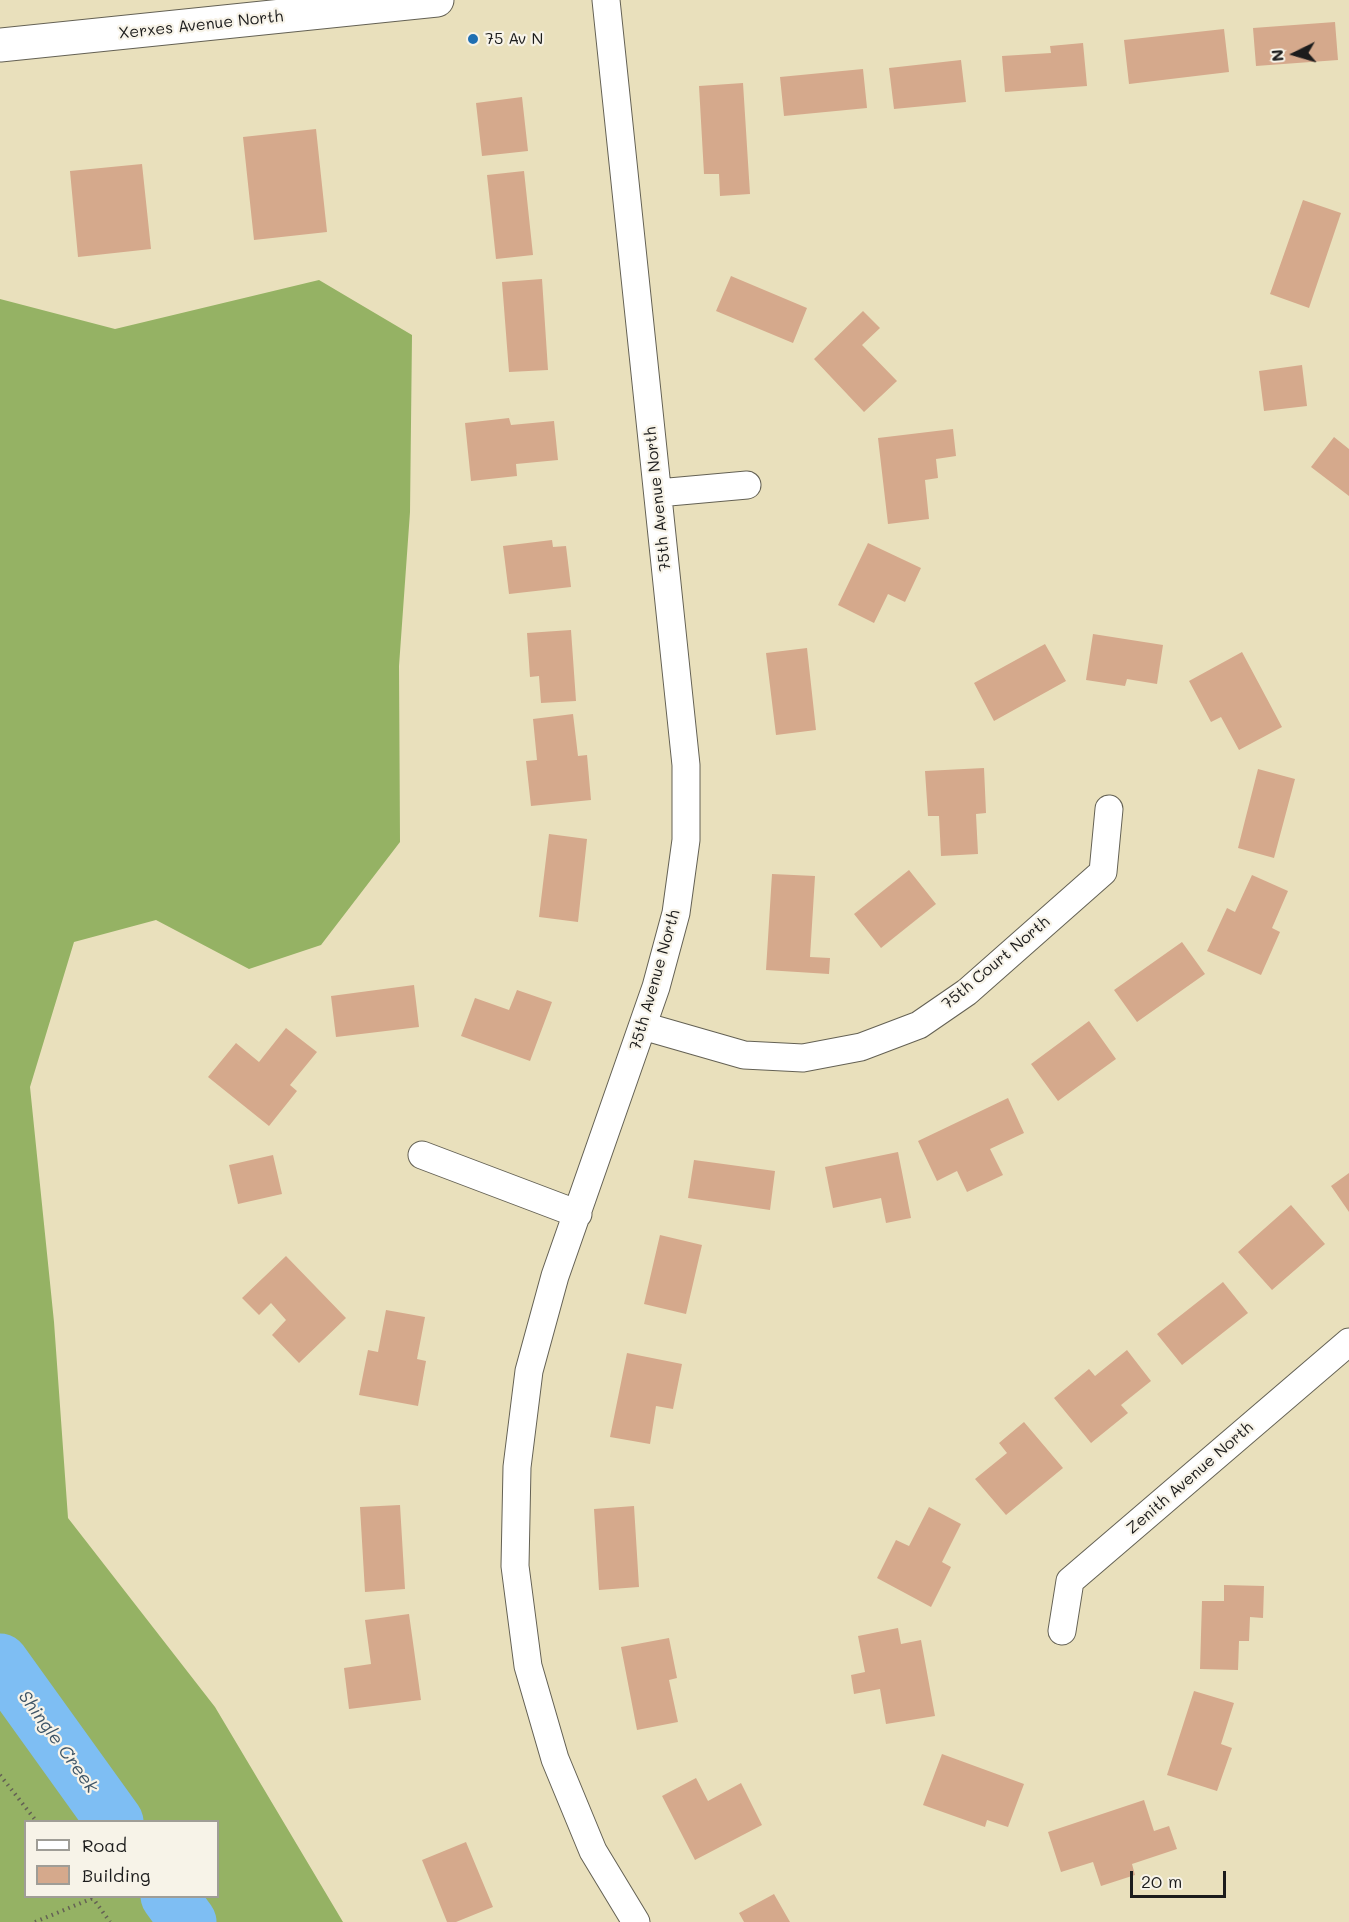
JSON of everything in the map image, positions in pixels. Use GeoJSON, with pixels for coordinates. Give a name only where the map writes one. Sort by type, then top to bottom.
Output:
{"type":"FeatureCollection","features":[{"type":"Feature","properties":{"kind":"street","name":"Xerxes Avenue North"},"geometry":{"type":"LineString","coordinates":[[0,45],[437,0]]}},
{"type":"Feature","properties":{"kind":"street","name":"75th Avenue North"},"geometry":{"type":"LineString","coordinates":[[606,0],[686,765],[686,840],[676,913],[643,1026],[555,1276],[529,1371],[517,1467],[515,1566],[528,1666],[555,1759],[593,1851],[636,1922]]}},
{"type":"Feature","properties":{"kind":"street"},"geometry":{"type":"LineString","coordinates":[[658,493],[747,485]]}},
{"type":"Feature","properties":{"kind":"street","name":"75th Court North"},"geometry":{"type":"LineString","coordinates":[[643,1026],[744,1054],[803,1058],[861,1047],[919,1025],[967,992],[1102,872],[1109,809]]}},
{"type":"Feature","properties":{"kind":"street"},"geometry":{"type":"LineString","coordinates":[[422,1155],[578,1214]]}},
{"type":"Feature","properties":{"kind":"street","name":"Zenith Avenue North"},"geometry":{"type":"LineString","coordinates":[[1062,1631],[1070,1581],[1349,1342]]}},
{"type":"Feature","properties":{"kind":"path"},"geometry":{"type":"LineString","coordinates":[[0,1775],[36,1820]]}},
{"type":"Feature","properties":{"kind":"path"},"geometry":{"type":"LineString","coordinates":[[35,1922],[90,1898]]}},
{"type":"Feature","properties":{"kind":"path"},"geometry":{"type":"LineString","coordinates":[[93,1898],[110,1922]]}},
{"type":"Feature","properties":{"kind":"green space"},"geometry":{"type":"Polygon","coordinates":[[[319,280],[412,335],[410,512],[399,666],[400,842],[321,945],[249,969],[156,920],[74,942],[30,1087],[54,1322],[68,1518],[215,1707],[343,1922],[0,1922],[0,299],[115,329],[319,280]]]}},
{"type":"Feature","properties":{"kind":"building"},"geometry":{"type":"Polygon","coordinates":[[[1335,22],[1338,60],[1256,66],[1253,28],[1335,22]]]}},
{"type":"Feature","properties":{"kind":"building"},"geometry":{"type":"Polygon","coordinates":[[[1224,29],[1229,72],[1129,84],[1124,40],[1224,29]]]}},
{"type":"Feature","properties":{"kind":"building"},"geometry":{"type":"Polygon","coordinates":[[[1083,43],[1087,86],[1005,92],[1002,56],[1051,53],[1050,46],[1083,43]]]}},
{"type":"Feature","properties":{"kind":"building"},"geometry":{"type":"Polygon","coordinates":[[[961,60],[966,102],[894,109],[889,68],[961,60]]]}},
{"type":"Feature","properties":{"kind":"building"},"geometry":{"type":"Polygon","coordinates":[[[863,69],[867,108],[784,116],[780,77],[863,69]]]}},
{"type":"Feature","properties":{"kind":"building"},"geometry":{"type":"Polygon","coordinates":[[[743,83],[750,194],[720,196],[719,174],[704,174],[699,86],[743,83]]]}},
{"type":"Feature","properties":{"kind":"building"},"geometry":{"type":"Polygon","coordinates":[[[522,97],[528,151],[482,156],[476,103],[522,97]]]}},
{"type":"Feature","properties":{"kind":"building"},"geometry":{"type":"Polygon","coordinates":[[[316,129],[327,232],[254,240],[243,137],[316,129]]]}},
{"type":"Feature","properties":{"kind":"building"},"geometry":{"type":"Polygon","coordinates":[[[142,164],[151,249],[78,257],[70,171],[142,164]]]}},
{"type":"Feature","properties":{"kind":"building"},"geometry":{"type":"Polygon","coordinates":[[[524,171],[533,255],[496,259],[487,175],[524,171]]]}},
{"type":"Feature","properties":{"kind":"building"},"geometry":{"type":"Polygon","coordinates":[[[1303,200],[1341,213],[1309,308],[1270,294],[1303,200]]]}},
{"type":"Feature","properties":{"kind":"building"},"geometry":{"type":"Polygon","coordinates":[[[731,276],[807,308],[793,343],[716,311],[731,276]]]}},
{"type":"Feature","properties":{"kind":"building"},"geometry":{"type":"Polygon","coordinates":[[[542,279],[548,370],[509,372],[502,282],[542,279]]]}},
{"type":"Feature","properties":{"kind":"building"},"geometry":{"type":"Polygon","coordinates":[[[863,311],[880,328],[862,345],[897,381],[864,412],[814,359],[863,311]]]}},
{"type":"Feature","properties":{"kind":"building"},"geometry":{"type":"Polygon","coordinates":[[[1302,365],[1307,406],[1264,411],[1259,371],[1302,365]]]}},
{"type":"Feature","properties":{"kind":"building"},"geometry":{"type":"Polygon","coordinates":[[[509,418],[511,425],[554,421],[558,460],[516,464],[517,476],[471,481],[465,423],[509,418]]]}},
{"type":"Feature","properties":{"kind":"building"},"geometry":{"type":"Polygon","coordinates":[[[953,429],[956,456],[936,459],[938,478],[925,480],[929,519],[888,524],[878,438],[953,429]]]}},
{"type":"Feature","properties":{"kind":"building"},"geometry":{"type":"Polygon","coordinates":[[[1334,437],[1349,449],[1349,496],[1311,467],[1334,437]]]}},
{"type":"Feature","properties":{"kind":"building"},"geometry":{"type":"Polygon","coordinates":[[[552,540],[553,547],[566,546],[571,587],[509,594],[503,546],[552,540]]]}},
{"type":"Feature","properties":{"kind":"building"},"geometry":{"type":"Polygon","coordinates":[[[868,543],[921,568],[905,602],[888,594],[874,623],[838,605],[868,543]]]}},
{"type":"Feature","properties":{"kind":"building"},"geometry":{"type":"Polygon","coordinates":[[[571,630],[576,701],[541,703],[539,676],[530,677],[527,633],[571,630]]]}},
{"type":"Feature","properties":{"kind":"building"},"geometry":{"type":"Polygon","coordinates":[[[1093,634],[1163,645],[1157,684],[1127,679],[1125,686],[1086,680],[1093,634]]]}},
{"type":"Feature","properties":{"kind":"building"},"geometry":{"type":"Polygon","coordinates":[[[1045,644],[1066,681],[994,721],[974,683],[1045,644]]]}},
{"type":"Feature","properties":{"kind":"building"},"geometry":{"type":"Polygon","coordinates":[[[807,648],[816,730],[776,735],[766,653],[807,648]]]}},
{"type":"Feature","properties":{"kind":"building"},"geometry":{"type":"Polygon","coordinates":[[[1242,652],[1282,727],[1239,750],[1221,717],[1211,722],[1189,681],[1242,652]]]}},
{"type":"Feature","properties":{"kind":"building"},"geometry":{"type":"Polygon","coordinates":[[[573,714],[578,756],[587,755],[591,800],[531,806],[526,761],[537,760],[533,719],[573,714]]]}},
{"type":"Feature","properties":{"kind":"building"},"geometry":{"type":"Polygon","coordinates":[[[984,768],[986,813],[976,814],[978,854],[941,856],[939,816],[928,816],[925,771],[984,768]]]}},
{"type":"Feature","properties":{"kind":"building"},"geometry":{"type":"Polygon","coordinates":[[[1258,769],[1295,779],[1274,858],[1238,848],[1258,769]]]}},
{"type":"Feature","properties":{"kind":"building"},"geometry":{"type":"Polygon","coordinates":[[[549,834],[587,839],[578,922],[539,917],[549,834]]]}},
{"type":"Feature","properties":{"kind":"building"},"geometry":{"type":"Polygon","coordinates":[[[909,870],[936,904],[881,948],[854,914],[909,870]]]}},
{"type":"Feature","properties":{"kind":"building"},"geometry":{"type":"Polygon","coordinates":[[[772,874],[815,876],[810,957],[830,958],[829,974],[766,970],[772,874]]]}},
{"type":"Feature","properties":{"kind":"building"},"geometry":{"type":"Polygon","coordinates":[[[1252,875],[1288,891],[1272,928],[1280,932],[1261,975],[1207,951],[1227,908],[1235,912],[1252,875]]]}},
{"type":"Feature","properties":{"kind":"building"},"geometry":{"type":"Polygon","coordinates":[[[1182,942],[1205,974],[1137,1022],[1114,990],[1182,942]]]}},
{"type":"Feature","properties":{"kind":"building"},"geometry":{"type":"Polygon","coordinates":[[[414,985],[419,1027],[336,1037],[331,996],[414,985]]]}},
{"type":"Feature","properties":{"kind":"building"},"geometry":{"type":"Polygon","coordinates":[[[517,990],[552,1002],[530,1061],[461,1036],[475,998],[509,1010],[517,990]]]}},
{"type":"Feature","properties":{"kind":"building"},"geometry":{"type":"Polygon","coordinates":[[[1089,1021],[1116,1059],[1058,1101],[1031,1064],[1089,1021]]]}},
{"type":"Feature","properties":{"kind":"building"},"geometry":{"type":"Polygon","coordinates":[[[286,1028],[317,1052],[290,1085],[297,1091],[269,1126],[208,1077],[236,1043],[259,1062],[286,1028]]]}},
{"type":"Feature","properties":{"kind":"building"},"geometry":{"type":"Polygon","coordinates":[[[1008,1098],[1024,1133],[990,1149],[1003,1175],[967,1192],[957,1171],[937,1181],[918,1141],[1008,1098]]]}},
{"type":"Feature","properties":{"kind":"building"},"geometry":{"type":"Polygon","coordinates":[[[898,1152],[911,1218],[886,1223],[881,1198],[833,1208],[825,1167],[898,1152]]]}},
{"type":"Feature","properties":{"kind":"building"},"geometry":{"type":"Polygon","coordinates":[[[273,1155],[282,1194],[238,1204],[229,1165],[273,1155]]]}},
{"type":"Feature","properties":{"kind":"building"},"geometry":{"type":"Polygon","coordinates":[[[694,1160],[775,1171],[770,1210],[688,1198],[694,1160]]]}},
{"type":"Feature","properties":{"kind":"building"},"geometry":{"type":"Polygon","coordinates":[[[1349,1173],[1349,1212],[1331,1186],[1349,1173]]]}},
{"type":"Feature","properties":{"kind":"building"},"geometry":{"type":"Polygon","coordinates":[[[1291,1205],[1325,1244],[1272,1290],[1238,1252],[1291,1205]]]}},
{"type":"Feature","properties":{"kind":"building"},"geometry":{"type":"Polygon","coordinates":[[[660,1235],[702,1245],[686,1314],[644,1304],[660,1235]]]}},
{"type":"Feature","properties":{"kind":"building"},"geometry":{"type":"Polygon","coordinates":[[[286,1256],[346,1318],[299,1363],[272,1335],[286,1320],[271,1303],[259,1315],[242,1298],[286,1256]]]}},
{"type":"Feature","properties":{"kind":"building"},"geometry":{"type":"Polygon","coordinates":[[[1223,1282],[1248,1313],[1182,1365],[1157,1334],[1223,1282]]]}},
{"type":"Feature","properties":{"kind":"building"},"geometry":{"type":"Polygon","coordinates":[[[386,1310],[425,1317],[417,1359],[426,1361],[418,1406],[359,1395],[368,1350],[378,1352],[386,1310]]]}},
{"type":"Feature","properties":{"kind":"building"},"geometry":{"type":"Polygon","coordinates":[[[1127,1350],[1151,1381],[1121,1405],[1128,1413],[1091,1443],[1054,1398],[1089,1369],[1095,1376],[1127,1350]]]}},
{"type":"Feature","properties":{"kind":"building"},"geometry":{"type":"Polygon","coordinates":[[[627,1353],[682,1364],[673,1409],[656,1406],[650,1444],[610,1437],[627,1353]]]}},
{"type":"Feature","properties":{"kind":"building"},"geometry":{"type":"Polygon","coordinates":[[[1024,1422],[1063,1468],[1006,1515],[975,1479],[1007,1453],[999,1443],[1024,1422]]]}},
{"type":"Feature","properties":{"kind":"building"},"geometry":{"type":"Polygon","coordinates":[[[400,1505],[405,1589],[365,1592],[360,1507],[400,1505]]]}},
{"type":"Feature","properties":{"kind":"building"},"geometry":{"type":"Polygon","coordinates":[[[634,1506],[639,1587],[599,1590],[594,1509],[634,1506]]]}},
{"type":"Feature","properties":{"kind":"building"},"geometry":{"type":"Polygon","coordinates":[[[929,1507],[961,1524],[942,1562],[951,1567],[931,1607],[877,1578],[896,1540],[909,1546],[929,1507]]]}},
{"type":"Feature","properties":{"kind":"building"},"geometry":{"type":"Polygon","coordinates":[[[1224,1585],[1264,1586],[1263,1618],[1250,1617],[1249,1641],[1239,1641],[1238,1670],[1200,1669],[1202,1601],[1224,1601],[1224,1585]]]}},
{"type":"Feature","properties":{"kind":"building"},"geometry":{"type":"Polygon","coordinates":[[[409,1614],[421,1700],[349,1709],[344,1668],[371,1664],[365,1620],[409,1614]]]}},
{"type":"Feature","properties":{"kind":"building"},"geometry":{"type":"Polygon","coordinates":[[[898,1628],[901,1644],[921,1640],[935,1716],[886,1724],[880,1689],[854,1694],[851,1675],[865,1672],[858,1636],[898,1628]]]}},
{"type":"Feature","properties":{"kind":"building"},"geometry":{"type":"Polygon","coordinates":[[[669,1638],[677,1678],[669,1680],[678,1722],[637,1730],[621,1647],[669,1638]]]}},
{"type":"Feature","properties":{"kind":"building"},"geometry":{"type":"Polygon","coordinates":[[[1194,1691],[1234,1703],[1221,1744],[1232,1748],[1217,1791],[1167,1775],[1194,1691]]]}},
{"type":"Feature","properties":{"kind":"building"},"geometry":{"type":"Polygon","coordinates":[[[942,1754],[1024,1784],[1008,1827],[987,1820],[985,1827],[923,1805],[942,1754]]]}},
{"type":"Feature","properties":{"kind":"building"},"geometry":{"type":"Polygon","coordinates":[[[696,1778],[708,1801],[741,1783],[762,1825],[695,1860],[662,1796],[696,1778]]]}},
{"type":"Feature","properties":{"kind":"building"},"geometry":{"type":"Polygon","coordinates":[[[1144,1800],[1154,1831],[1169,1826],[1177,1849],[1132,1864],[1135,1875],[1101,1886],[1093,1862],[1061,1872],[1048,1832],[1144,1800]]]}},
{"type":"Feature","properties":{"kind":"building"},"geometry":{"type":"Polygon","coordinates":[[[466,1842],[493,1907],[456,1922],[447,1922],[422,1860],[466,1842]]]}},
{"type":"Feature","properties":{"kind":"building"},"geometry":{"type":"Polygon","coordinates":[[[774,1894],[790,1922],[744,1922],[739,1913],[774,1894]]]}},
{"type":"Feature","properties":{"kind":"waterway","name":"Shingle Creek"},"geometry":{"type":"LineString","coordinates":[[0,1662],[114,1820]]}},
{"type":"Feature","properties":{"kind":"waterway","name":"Shingle Creek"},"geometry":{"type":"LineString","coordinates":[[170,1898],[188,1922]]}},
{"type":"Feature","properties":{"kind":"place","name":"75 Av N"},"geometry":{"type":"Point","coordinates":[473,39]}}]}
